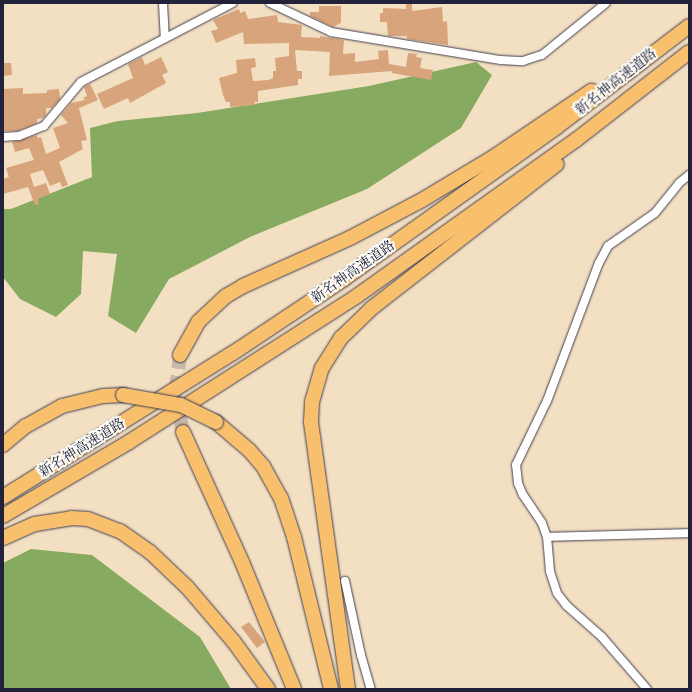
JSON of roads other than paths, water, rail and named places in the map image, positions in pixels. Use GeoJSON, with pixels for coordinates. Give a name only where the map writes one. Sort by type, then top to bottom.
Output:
{"type":"FeatureCollection","features":[{"type":"Feature","properties":{"kind":"highway"},"geometry":{"type":"LineString","coordinates":[[180,355],[198,322],[226,296],[243,286],[350,238],[457,179],[533,130],[689,21]]}},
{"type":"Feature","properties":{"kind":"highway","name":"新名神高速道路"},"geometry":{"type":"LineString","coordinates":[[3,496],[233,353],[344,279],[557,127],[689,26]]}},
{"type":"Feature","properties":{"kind":"highway","name":"新名神高速道路"},"geometry":{"type":"LineString","coordinates":[[3,516],[129,442],[357,296],[564,149],[689,52]]}},
{"type":"Feature","properties":{"kind":"highway"},"geometry":{"type":"LineString","coordinates":[[348,689],[313,443],[312,402],[322,368],[341,338],[372,308],[526,190],[678,61]]}},
{"type":"Feature","properties":{"kind":"highway"},"geometry":{"type":"LineString","coordinates":[[3,445],[26,426],[62,406],[103,396],[123,395],[165,400],[197,411],[216,422],[249,450],[263,466],[281,498],[294,537],[331,689]]}},
{"type":"Feature","properties":{"kind":"highway"},"geometry":{"type":"LineString","coordinates":[[183,432],[245,569],[294,689]]}},
{"type":"Feature","properties":{"kind":"highway"},"geometry":{"type":"LineString","coordinates":[[3,538],[35,524],[71,518],[88,519],[120,531],[150,552],[187,587],[234,642],[268,689]]}},
{"type":"Feature","properties":{"kind":"street"},"geometry":{"type":"LineString","coordinates":[[163,3],[165,37]]}},
{"type":"Feature","properties":{"kind":"street"},"geometry":{"type":"LineString","coordinates":[[3,137],[19,136],[44,126],[81,82],[232,3]]}},
{"type":"Feature","properties":{"kind":"street"},"geometry":{"type":"LineString","coordinates":[[270,3],[331,32],[501,60],[523,61],[542,55],[606,3]]}},
{"type":"Feature","properties":{"kind":"street"},"geometry":{"type":"LineString","coordinates":[[647,689],[602,637],[567,606],[557,593],[550,571],[547,537],[542,524],[523,496],[518,483],[516,465],[547,401],[599,262],[608,246],[655,213],[679,183],[689,175]]}},
{"type":"Feature","properties":{"kind":"street"},"geometry":{"type":"LineString","coordinates":[[547,537],[689,533]]}},
{"type":"Feature","properties":{"kind":"street"},"geometry":{"type":"LineString","coordinates":[[345,581],[361,655],[371,689]]}},
{"type":"Feature","properties":{"kind":"tunnel"},"geometry":{"type":"LineString","coordinates":[[180,355],[175,396],[183,432]]}}]}
